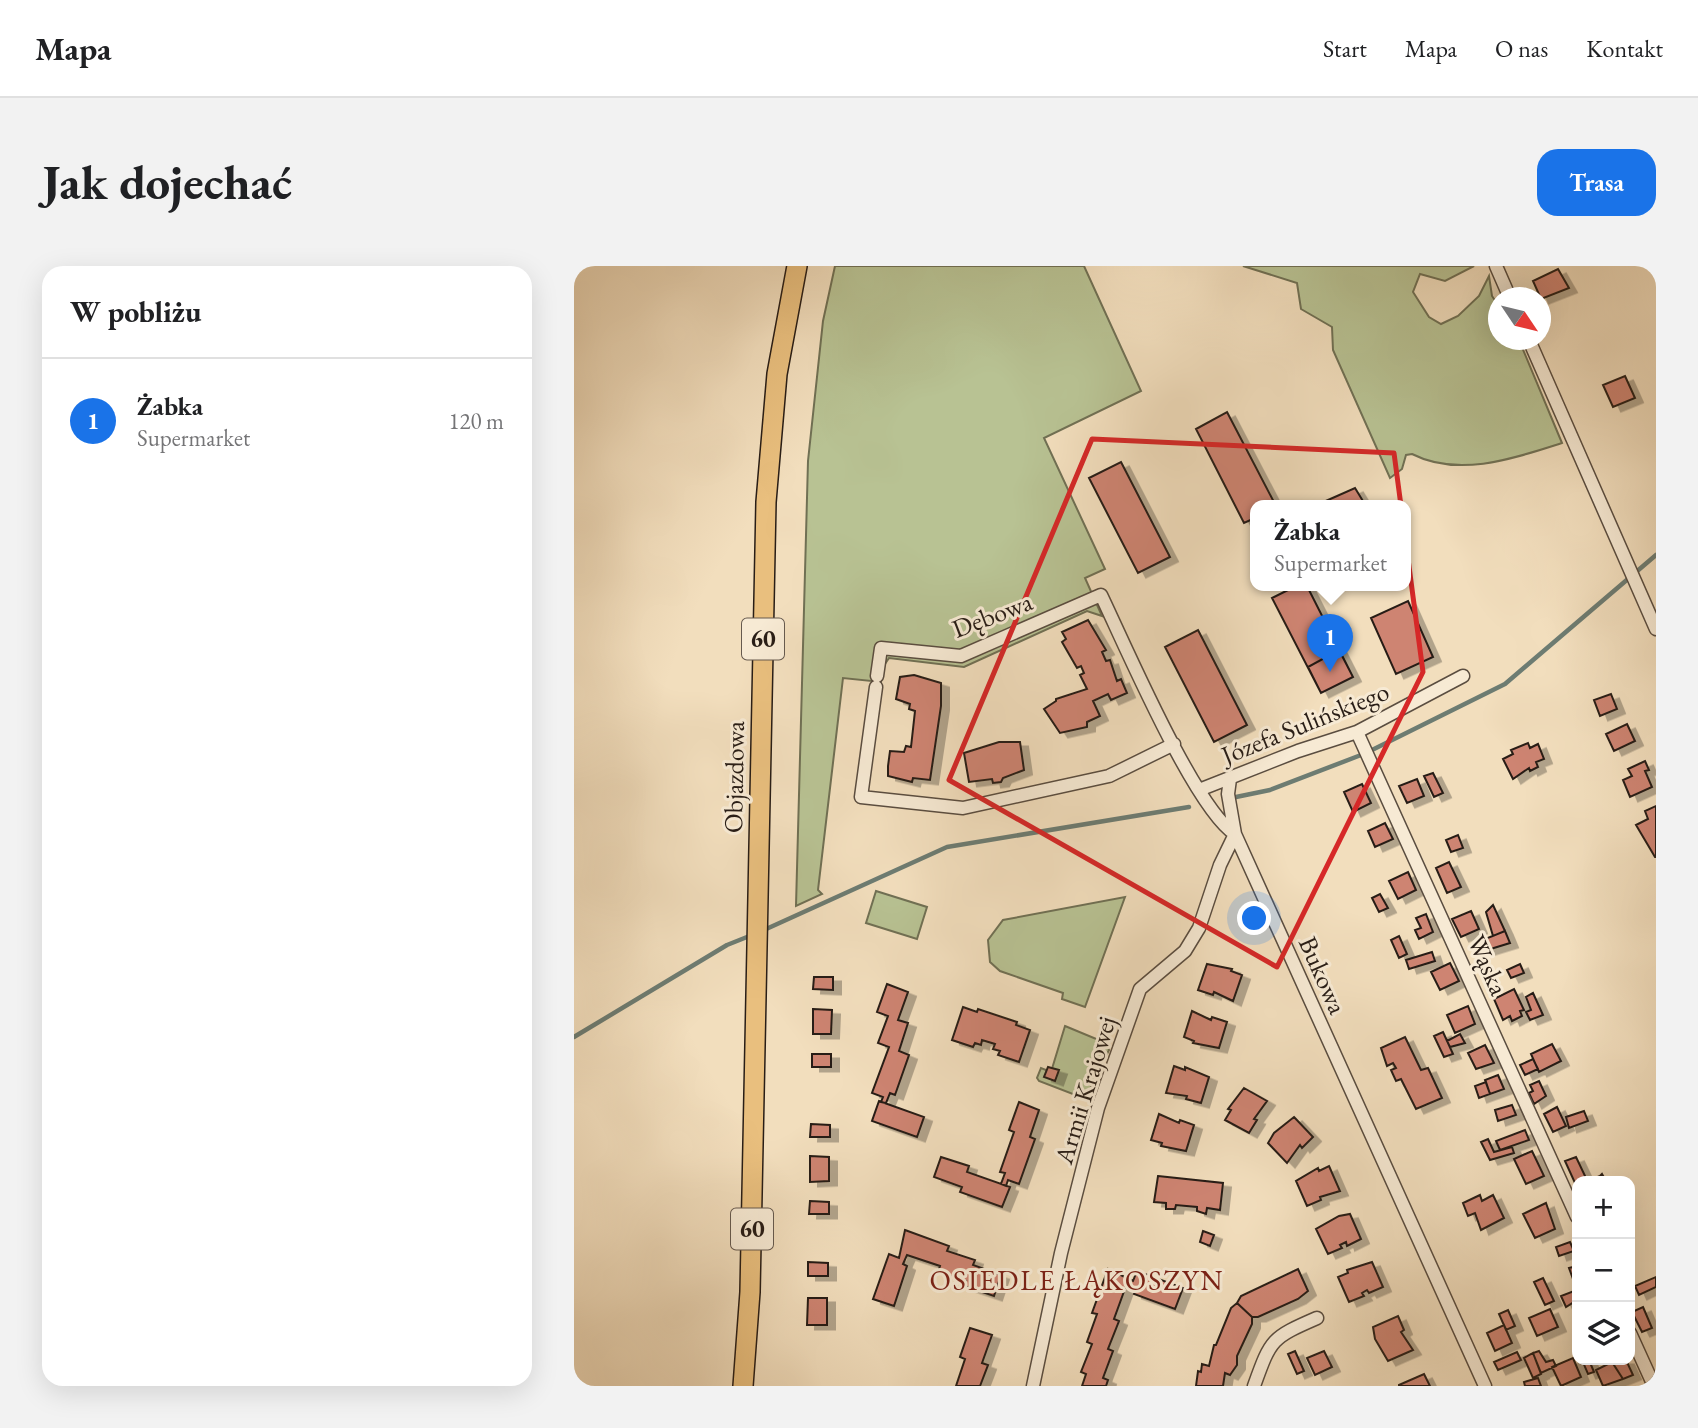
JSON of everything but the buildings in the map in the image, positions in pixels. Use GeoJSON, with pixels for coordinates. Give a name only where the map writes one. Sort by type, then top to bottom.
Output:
{"type":"FeatureCollection","features":[{"type":"Feature","properties":{"kind":"main road","name":"Objazdowa"},"geometry":{"type":"LineString","coordinates":[[743,1386],[750,1292],[766,502],[777,374],[797,266]]}},
{"type":"Feature","properties":{"kind":"main road","name":"Objazdowa"},"geometry":{"type":"LineString","coordinates":[[750,1292],[756,1348],[756,1386]]}},
{"type":"Feature","properties":{"kind":"street"},"geometry":{"type":"LineString","coordinates":[[1496,266],[1505,287]]}},
{"type":"Feature","properties":{"kind":"street"},"geometry":{"type":"LineString","coordinates":[[1533,350],[1656,629]]}},
{"type":"Feature","properties":{"kind":"street","name":"Dębowa"},"geometry":{"type":"LineString","coordinates":[[1101,595],[961,656],[881,648],[861,796],[963,808],[1098,780],[1174,744]]}},
{"type":"Feature","properties":{"kind":"street","name":"Bukowa"},"geometry":{"type":"LineString","coordinates":[[1101,595],[1199,790],[1223,826],[1235,834],[1485,1386]]}},
{"type":"Feature","properties":{"kind":"street","name":"Józefa Sulińskiego"},"geometry":{"type":"LineString","coordinates":[[1199,790],[1297,751],[1357,732],[1463,676]]}},
{"type":"Feature","properties":{"kind":"street","name":"Wąska"},"geometry":{"type":"LineString","coordinates":[[1357,732],[1572,1206]]}},
{"type":"Feature","properties":{"kind":"street"},"geometry":{"type":"LineString","coordinates":[[1230,779],[1228,794],[1235,834]]}},
{"type":"Feature","properties":{"kind":"street","name":"Armii Krajowej"},"geometry":{"type":"LineString","coordinates":[[1033,1386],[1061,1253],[1098,1108],[1140,989],[1185,951],[1199,928],[1220,865],[1235,834]]}},
{"type":"Feature","properties":{"kind":"street"},"geometry":{"type":"LineString","coordinates":[[1254,1386],[1267,1350],[1276,1336],[1317,1318]]}},
{"type":"Feature","properties":{"kind":"street"},"geometry":{"type":"LineString","coordinates":[[1635,1344],[1654,1386]]}},
{"type":"Feature","properties":{"kind":"highlighted area"},"geometry":{"type":"Polygon","coordinates":[[[1092,439],[1394,453],[1423,672],[1277,967],[949,780],[1092,439]]]}},
{"type":"Feature","properties":{"kind":"green space"},"geometry":{"type":"Polygon","coordinates":[[[835,266],[1084,266],[1141,391],[1044,438],[1105,569],[1085,578],[1102,616],[1087,611],[964,667],[889,658],[883,667],[881,682],[843,678],[818,890],[822,894],[796,906],[808,461],[823,321],[835,266]]]}},
{"type":"Feature","properties":{"kind":"green space"},"geometry":{"type":"Polygon","coordinates":[[[1243,266],[1474,266],[1445,281],[1420,274],[1413,292],[1429,317],[1441,324],[1458,316],[1479,296],[1489,276],[1488,350],[1523,350],[1562,443],[1506,459],[1468,465],[1449,465],[1412,454],[1406,455],[1402,469],[1390,478],[1333,350],[1332,327],[1301,309],[1297,283],[1243,266]]]}},
{"type":"Feature","properties":{"kind":"green space"},"geometry":{"type":"Polygon","coordinates":[[[876,891],[927,907],[917,939],[866,923],[876,891]]]}},
{"type":"Feature","properties":{"kind":"green space"},"geometry":{"type":"Polygon","coordinates":[[[1125,897],[1085,1007],[1062,999],[1063,993],[1000,971],[990,962],[988,940],[1003,920],[1125,897]]]}},
{"type":"Feature","properties":{"kind":"green space"},"geometry":{"type":"Polygon","coordinates":[[[1065,1026],[1106,1043],[1109,1050],[1087,1095],[1078,1096],[1037,1078],[1041,1068],[1051,1072],[1065,1026]]]}},
{"type":"Feature","properties":{"kind":"waterway"},"geometry":{"type":"LineString","coordinates":[[1372,750],[1505,684],[1656,555]]}},
{"type":"Feature","properties":{"kind":"waterway"},"geometry":{"type":"LineString","coordinates":[[1236,797],[1270,790],[1361,755]]}},
{"type":"Feature","properties":{"kind":"waterway"},"geometry":{"type":"LineString","coordinates":[[764,930],[947,847],[1189,807]]}},
{"type":"Feature","properties":{"kind":"waterway"},"geometry":{"type":"LineString","coordinates":[[574,1037],[727,945],[752,935]]}},
{"type":"Feature","properties":{"kind":"place","name":"Żabka"},"geometry":{"type":"Point","coordinates":[1330,672]}},
{"type":"Feature","properties":{"kind":"district","name":"OSIEDLE ŁĄKOSZYN"},"geometry":{"type":"Point","coordinates":[1077,1280]}}]}
